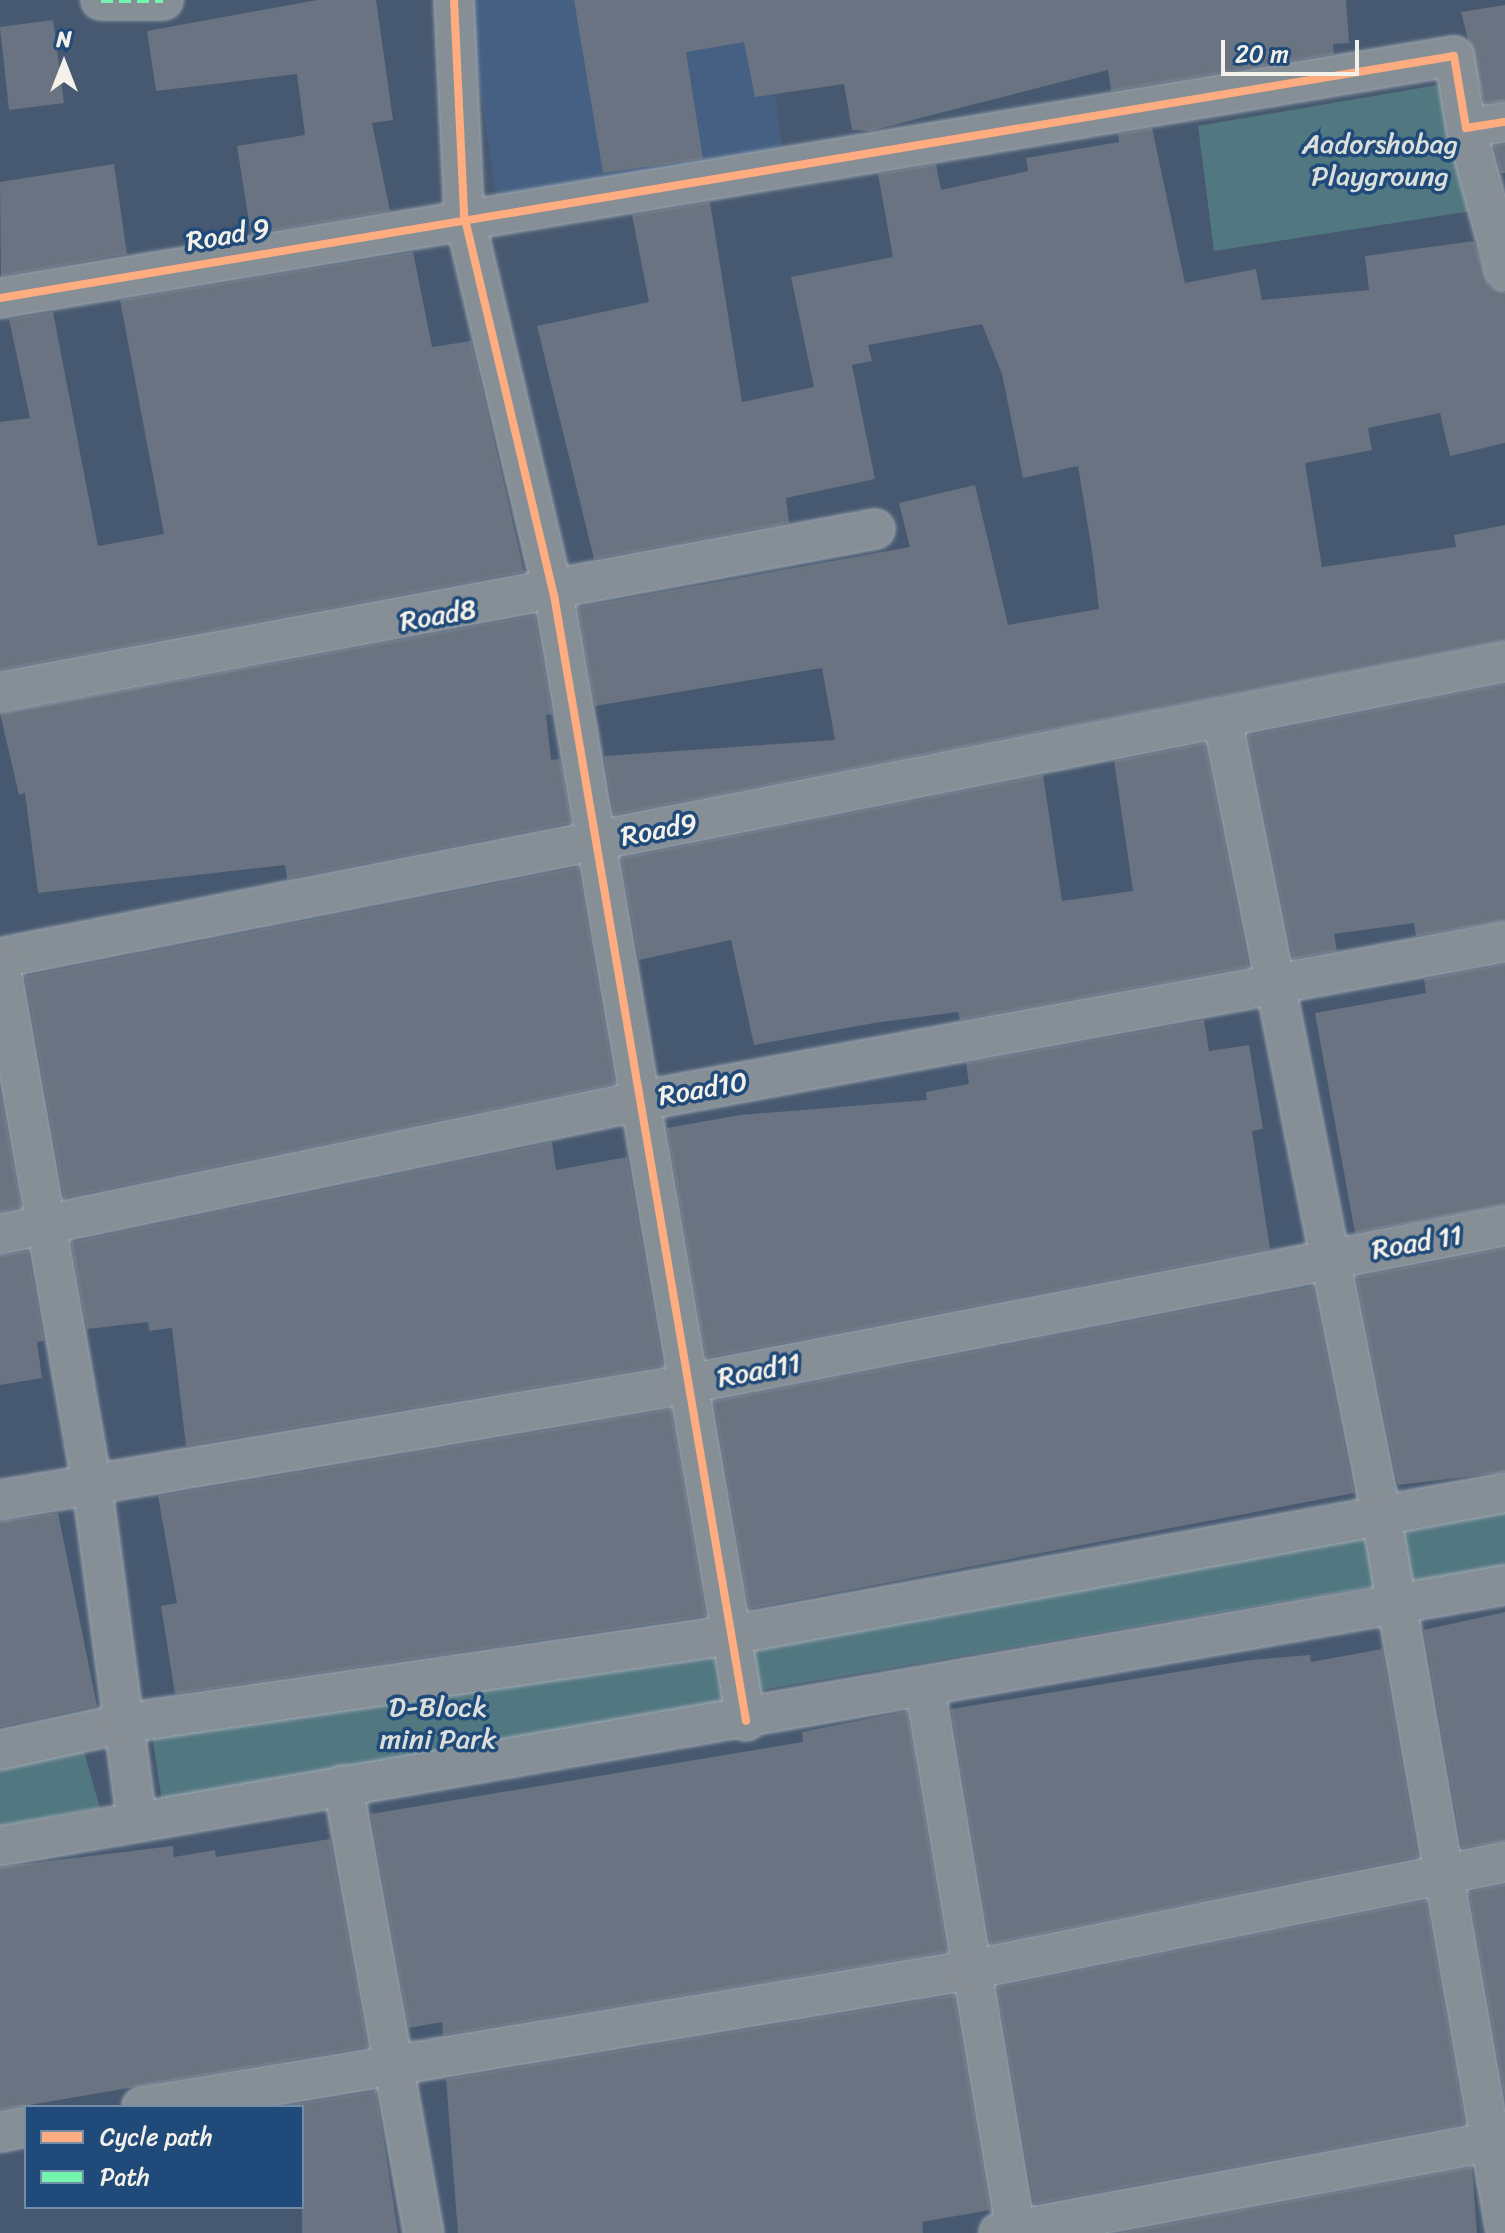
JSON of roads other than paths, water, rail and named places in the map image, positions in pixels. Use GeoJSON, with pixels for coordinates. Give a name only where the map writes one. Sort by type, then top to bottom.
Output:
{"type":"FeatureCollection","features":[{"type":"Feature","properties":{"kind":"street"},"geometry":{"type":"LineString","coordinates":[[101,0],[163,0]]}},
{"type":"Feature","properties":{"kind":"street"},"geometry":{"type":"LineString","coordinates":[[454,0],[464,215],[554,595],[746,1721]]}},
{"type":"Feature","properties":{"kind":"street","name":"Road 9"},"geometry":{"type":"LineString","coordinates":[[0,298],[464,215],[819,165],[1454,56],[1466,128]]}},
{"type":"Feature","properties":{"kind":"street"},"geometry":{"type":"LineString","coordinates":[[1505,122],[1466,128],[1505,271]]}},
{"type":"Feature","properties":{"kind":"street","name":"Road8"},"geometry":{"type":"LineString","coordinates":[[0,692],[554,595],[875,529]]}},
{"type":"Feature","properties":{"kind":"street","name":"Road9"},"geometry":{"type":"LineString","coordinates":[[0,960],[1223,722],[1505,662]]}},
{"type":"Feature","properties":{"kind":"street"},"geometry":{"type":"LineString","coordinates":[[1223,722],[1271,985],[1381,1514],[1393,1604],[1440,1874],[1498,2140],[1505,2226]]}},
{"type":"Feature","properties":{"kind":"street","name":"Road10"},"geometry":{"type":"LineString","coordinates":[[0,1234],[640,1101],[1505,942]]}},
{"type":"Feature","properties":{"kind":"street"},"geometry":{"type":"LineString","coordinates":[[0,960],[44,1226],[92,1485],[120,1724],[137,1821]]}},
{"type":"Feature","properties":{"kind":"street","name":"Road 11"},"geometry":{"type":"LineString","coordinates":[[1328,1257],[1505,1226]]}},
{"type":"Feature","properties":{"kind":"street","name":"Road11"},"geometry":{"type":"LineString","coordinates":[[0,1500],[688,1384],[1328,1257]]}},
{"type":"Feature","properties":{"kind":"street"},"geometry":{"type":"LineString","coordinates":[[0,1750],[120,1724],[731,1635],[1505,1493]]}},
{"type":"Feature","properties":{"kind":"street"},"geometry":{"type":"LineString","coordinates":[[0,1846],[343,1785],[746,1721],[1505,1585]]}},
{"type":"Feature","properties":{"kind":"street"},"geometry":{"type":"LineString","coordinates":[[925,1688],[1010,2232],[1498,2140]]}},
{"type":"Feature","properties":{"kind":"street"},"geometry":{"type":"LineString","coordinates":[[343,1785],[398,2062],[424,2233]]}},
{"type":"Feature","properties":{"kind":"street"},"geometry":{"type":"LineString","coordinates":[[153,2105],[398,2062],[970,1970],[1505,1862]]}},
{"type":"Feature","properties":{"kind":"street"},"geometry":{"type":"LineString","coordinates":[[0,2132],[24,2127]]}},
{"type":"Feature","properties":{"kind":"park label","name":"Aadorshobag Playgroung"},"geometry":{"type":"Point","coordinates":[1380,160]}},
{"type":"Feature","properties":{"kind":"park label","name":"D-Block mini Park"},"geometry":{"type":"Point","coordinates":[438,1723]}}]}
